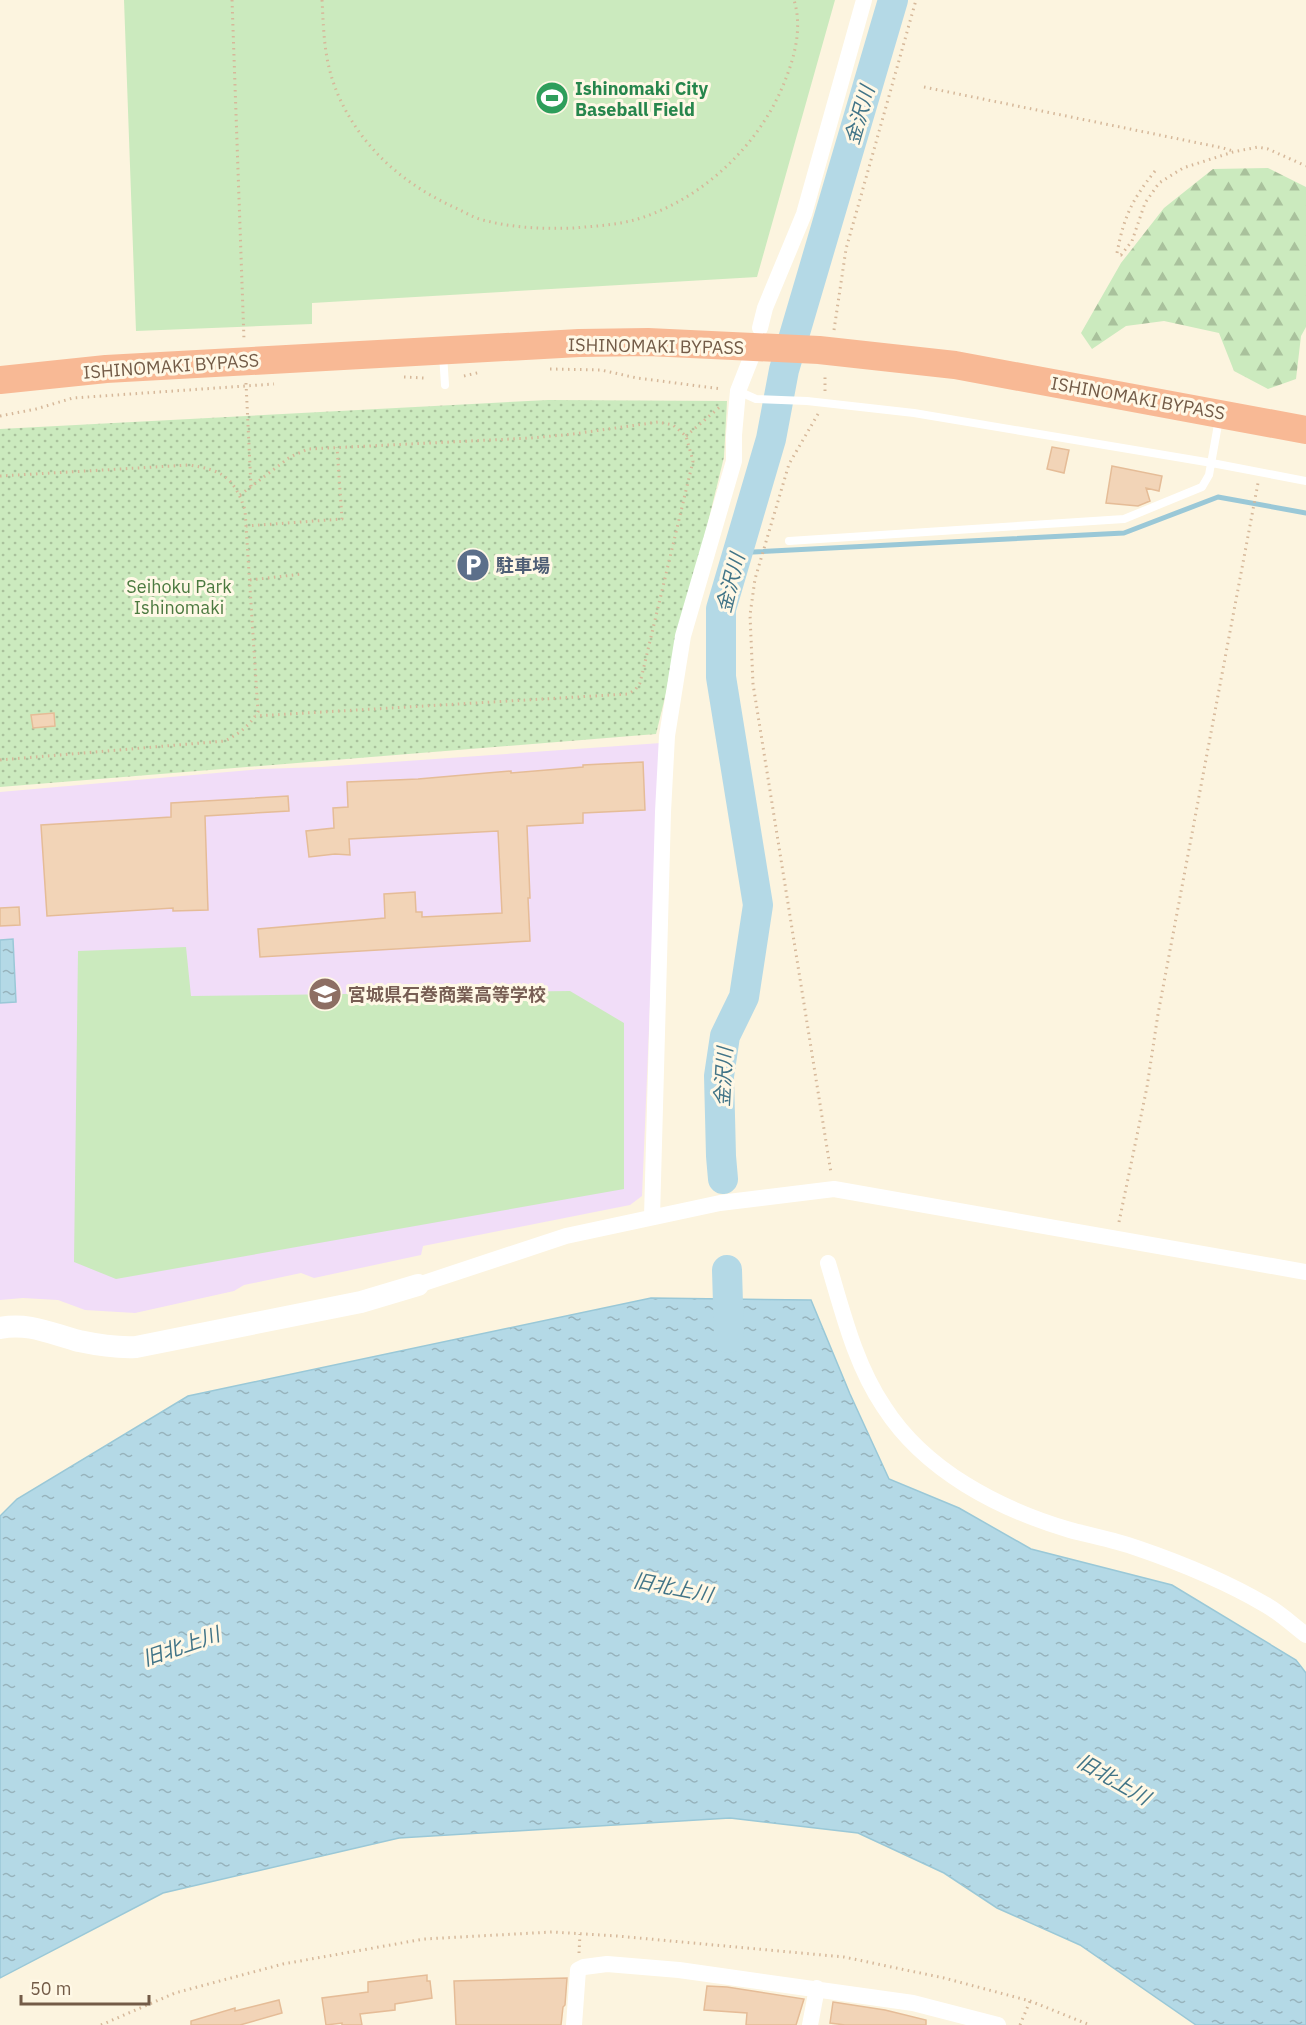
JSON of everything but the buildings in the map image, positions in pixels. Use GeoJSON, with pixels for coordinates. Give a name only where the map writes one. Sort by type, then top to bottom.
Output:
{"type":"FeatureCollection","features":[{"type":"Feature","properties":{"kind":"highway","name":"ISHINOMAKI BYPASS"},"geometry":{"type":"LineString","coordinates":[[0,380],[106,369],[443,350],[648,342],[761,341],[827,345],[955,365],[1306,430]]}},
{"type":"Feature","properties":{"kind":"street"},"geometry":{"type":"LineString","coordinates":[[652,1216],[667,736],[683,636],[734,462],[738,391],[761,341],[765,308],[804,214],[864,0]]}},
{"type":"Feature","properties":{"kind":"street"},"geometry":{"type":"LineString","coordinates":[[0,1328],[34,1327],[79,1341],[107,1346],[136,1347],[361,1302],[566,1236],[652,1216],[720,1203],[829,1190],[1306,1272]]}},
{"type":"Feature","properties":{"kind":"street"},"geometry":{"type":"LineString","coordinates":[[828,1263],[850,1337],[867,1378],[884,1409],[918,1449],[950,1476],[996,1501],[1068,1529],[1135,1547],[1196,1570],[1266,1605],[1306,1635]]}},
{"type":"Feature","properties":{"kind":"street"},"geometry":{"type":"LineString","coordinates":[[574,2025],[578,1970],[594,1965],[679,1970],[817,1988],[913,2003],[998,2025]]}},
{"type":"Feature","properties":{"kind":"street"},"geometry":{"type":"LineString","coordinates":[[810,2025],[817,1988]]}},
{"type":"Feature","properties":{"kind":"lane"},"geometry":{"type":"LineString","coordinates":[[443,350],[445,385]]}},
{"type":"Feature","properties":{"kind":"lane"},"geometry":{"type":"LineString","coordinates":[[738,391],[756,399],[807,401],[914,413],[1212,462],[1306,481]]}},
{"type":"Feature","properties":{"kind":"lane"},"geometry":{"type":"LineString","coordinates":[[789,541],[1124,519],[1202,487],[1207,480],[1212,462],[1220,413]]}},
{"type":"Feature","properties":{"kind":"path"},"geometry":{"type":"LineString","coordinates":[[232,0],[241,282]]}},
{"type":"Feature","properties":{"kind":"path"},"geometry":{"type":"LineString","coordinates":[[322,0],[326,61],[340,98],[361,135],[396,173],[432,198],[481,220],[535,229],[605,226],[644,217],[682,200],[720,172],[751,141],[776,101],[788,73],[798,39],[797,9],[794,0]]}},
{"type":"Feature","properties":{"kind":"path"},"geometry":{"type":"LineString","coordinates":[[829,1190],[832,1169],[755,696],[749,640],[750,615],[755,579],[789,464],[825,403],[827,345],[846,249],[916,0]]}},
{"type":"Feature","properties":{"kind":"path"},"geometry":{"type":"LineString","coordinates":[[924,87],[1223,148],[1233,152]]}},
{"type":"Feature","properties":{"kind":"path"},"geometry":{"type":"LineString","coordinates":[[1155,171],[1135,196],[1126,214],[1117,253],[1120,255],[1132,241],[1145,202],[1159,183],[1183,168],[1233,152],[1258,147],[1268,149],[1306,166]]}},
{"type":"Feature","properties":{"kind":"path"},"geometry":{"type":"LineString","coordinates":[[544,369],[601,369],[637,378],[738,391]]}},
{"type":"Feature","properties":{"kind":"path"},"geometry":{"type":"LineString","coordinates":[[464,376],[490,370]]}},
{"type":"Feature","properties":{"kind":"path"},"geometry":{"type":"LineString","coordinates":[[402,377],[424,378]]}},
{"type":"Feature","properties":{"kind":"path"},"geometry":{"type":"LineString","coordinates":[[0,416],[36,410],[73,398],[276,384]]}},
{"type":"Feature","properties":{"kind":"path"},"geometry":{"type":"LineString","coordinates":[[686,436],[738,391]]}},
{"type":"Feature","properties":{"kind":"path"},"geometry":{"type":"LineString","coordinates":[[240,495],[290,457],[308,449],[531,438],[658,422],[673,425],[686,436],[693,461],[640,683],[635,690],[628,694],[255,716]]}},
{"type":"Feature","properties":{"kind":"path"},"geometry":{"type":"LineString","coordinates":[[246,526],[342,519],[337,447]]}},
{"type":"Feature","properties":{"kind":"path"},"geometry":{"type":"LineString","coordinates":[[0,476],[189,465],[210,468],[224,475],[234,484],[245,510],[258,712],[239,734],[225,741],[0,760]]}},
{"type":"Feature","properties":{"kind":"path"},"geometry":{"type":"LineString","coordinates":[[250,467],[250,487]]}},
{"type":"Feature","properties":{"kind":"path"},"geometry":{"type":"LineString","coordinates":[[1116,1238],[1259,472]]}},
{"type":"Feature","properties":{"kind":"path"},"geometry":{"type":"LineString","coordinates":[[250,580],[302,574]]}},
{"type":"Feature","properties":{"kind":"path"},"geometry":{"type":"LineString","coordinates":[[1020,2025],[1030,2001]]}},
{"type":"Feature","properties":{"kind":"shaded area","name":"宮城県石巻商業高等学校"},"geometry":{"type":"Polygon","coordinates":[[[661,743],[642,1196],[630,1205],[423,1246],[421,1255],[314,1278],[301,1273],[244,1285],[234,1291],[135,1313],[85,1310],[58,1300],[23,1298],[0,1300],[0,792],[261,769],[321,767],[661,743]]]}},
{"type":"Feature","properties":{"kind":"green space"},"geometry":{"type":"Polygon","coordinates":[[[124,0],[835,0],[757,277],[312,303],[312,324],[136,331],[124,0]]]}},
{"type":"Feature","properties":{"kind":"green space"},"geometry":{"type":"Polygon","coordinates":[[[1268,168],[1306,187],[1306,327],[1301,336],[1296,379],[1268,389],[1234,371],[1219,333],[1164,321],[1126,326],[1092,349],[1081,333],[1121,263],[1164,208],[1213,169],[1268,168]]]}},
{"type":"Feature","properties":{"kind":"green space","name":"Seihoku Park Ishinomaki"},"geometry":{"type":"Polygon","coordinates":[[[548,400],[727,401],[724,457],[656,734],[0,787],[0,429],[548,400]]]}},
{"type":"Feature","properties":{"kind":"green space"},"geometry":{"type":"Polygon","coordinates":[[[186,947],[191,996],[570,991],[624,1023],[624,1189],[116,1279],[74,1262],[78,951],[186,947]]]}},
{"type":"Feature","properties":{"kind":"water"},"geometry":{"type":"Polygon","coordinates":[[[13,939],[16,1002],[0,1003],[0,940],[13,939]]]}},
{"type":"Feature","properties":{"kind":"water","name":"旧北上川"},"geometry":{"type":"Polygon","coordinates":[[[651,1298],[811,1300],[889,1479],[959,1508],[1031,1549],[1172,1585],[1296,1660],[1306,1673],[1306,2025],[1196,2025],[1080,1945],[997,1908],[944,1873],[858,1833],[730,1818],[399,1838],[163,1893],[0,1978],[0,1516],[17,1499],[188,1396],[651,1298]]]}},
{"type":"Feature","properties":{"kind":"waterway","name":"金沢川"},"geometry":{"type":"LineString","coordinates":[[723,1179],[719,1076],[725,1036],[744,997],[758,905],[721,677],[721,609],[771,439],[784,370],[893,0]]}},
{"type":"Feature","properties":{"kind":"waterway"},"geometry":{"type":"LineString","coordinates":[[739,550],[753,552],[1124,533],[1218,497],[1306,513]]}},
{"type":"Feature","properties":{"kind":"waterway","name":"金沢川"},"geometry":{"type":"LineString","coordinates":[[727,1270],[729,1338]]}},
{"type":"Feature","properties":{"kind":"place","name":"Ishinomaki City Baseball Field"},"geometry":{"type":"Point","coordinates":[552,98]}},
{"type":"Feature","properties":{"kind":"place","name":"駐車場"},"geometry":{"type":"Point","coordinates":[473,565]}},
{"type":"Feature","properties":{"kind":"place","name":"宮城県石巻商業高等学校"},"geometry":{"type":"Point","coordinates":[325,994]}}]}
